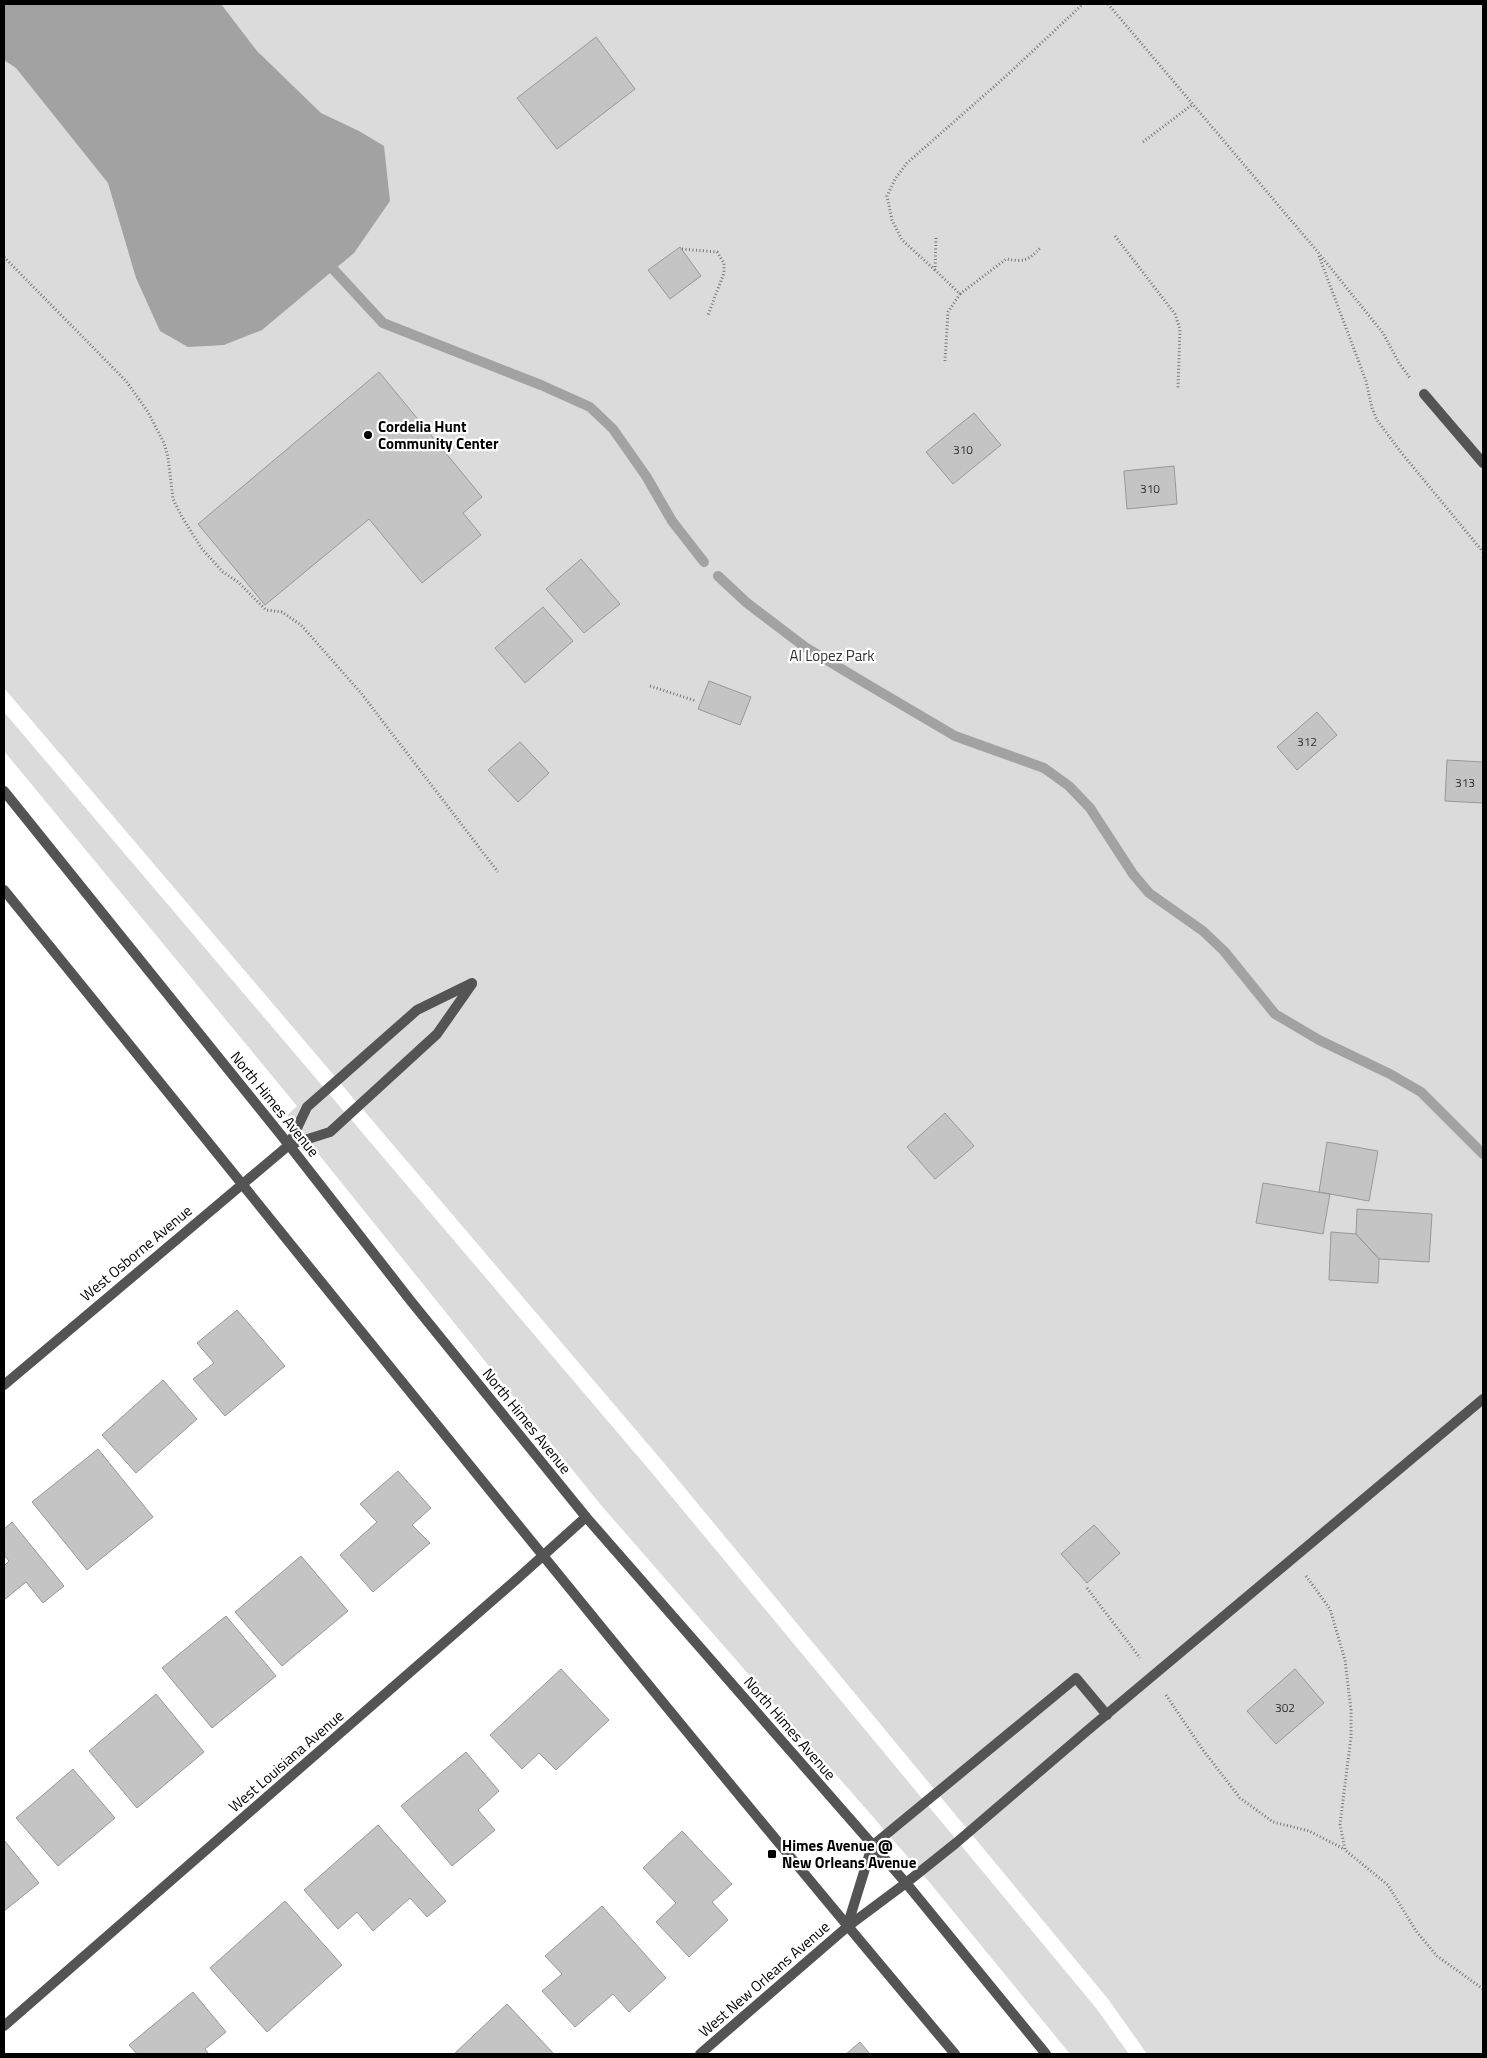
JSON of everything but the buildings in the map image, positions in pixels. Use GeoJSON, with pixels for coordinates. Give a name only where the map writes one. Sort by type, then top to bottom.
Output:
{"type":"FeatureCollection","features":[{"type":"Feature","properties":{"kind":"street"},"geometry":{"type":"LineString","coordinates":[[1424,394],[1483,463]]}},
{"type":"Feature","properties":{"kind":"street","name":"North Himes Avenue"},"geometry":{"type":"LineString","coordinates":[[4,791],[289,1145],[410,1300],[586,1516],[906,1883],[1046,2054]]}},
{"type":"Feature","properties":{"kind":"street"},"geometry":{"type":"LineString","coordinates":[[4,890],[543,1556],[847,1926],[955,2054]]}},
{"type":"Feature","properties":{"kind":"street"},"geometry":{"type":"LineString","coordinates":[[472,983],[437,1034],[330,1132],[289,1145],[307,1107],[417,1010],[472,983]]}},
{"type":"Feature","properties":{"kind":"street","name":"West Osborne Avenue"},"geometry":{"type":"LineString","coordinates":[[4,1385],[289,1145]]}},
{"type":"Feature","properties":{"kind":"street","name":"West New Orleans Avenue"},"geometry":{"type":"LineString","coordinates":[[700,2054],[847,1926],[906,1883],[1483,1399]]}},
{"type":"Feature","properties":{"kind":"street","name":"West Louisiana Avenue"},"geometry":{"type":"LineString","coordinates":[[4,2026],[543,1556],[586,1516]]}},
{"type":"Feature","properties":{"kind":"street"},"geometry":{"type":"LineString","coordinates":[[847,1926],[872,1846],[1076,1678],[1107,1715]]}},
{"type":"Feature","properties":{"kind":"path"},"geometry":{"type":"LineString","coordinates":[[960,294],[902,240],[892,220],[887,196],[895,179],[907,163],[1005,77],[1083,4]]}},
{"type":"Feature","properties":{"kind":"path"},"geometry":{"type":"LineString","coordinates":[[1108,4],[1318,251],[1383,333],[1398,364],[1424,394]]}},
{"type":"Feature","properties":{"kind":"path"},"geometry":{"type":"LineString","coordinates":[[1142,142],[1193,104]]}},
{"type":"Feature","properties":{"kind":"path"},"geometry":{"type":"LineString","coordinates":[[1115,236],[1178,320],[1180,329],[1178,388]]}},
{"type":"Feature","properties":{"kind":"path"},"geometry":{"type":"LineString","coordinates":[[936,238],[936,270]]}},
{"type":"Feature","properties":{"kind":"path"},"geometry":{"type":"LineString","coordinates":[[945,361],[948,312],[960,294],[1006,259],[1020,261],[1031,259],[1041,248]]}},
{"type":"Feature","properties":{"kind":"path"},"geometry":{"type":"LineString","coordinates":[[682,249],[717,252],[724,263],[724,273],[708,315]]}},
{"type":"Feature","properties":{"kind":"path"},"geometry":{"type":"LineString","coordinates":[[1318,251],[1366,381],[1372,408],[1377,420],[1483,552]]}},
{"type":"Feature","properties":{"kind":"path"},"geometry":{"type":"LineString","coordinates":[[4,257],[126,381],[148,412],[164,443],[168,456],[173,499],[202,549],[222,572],[238,582],[266,610],[282,612],[301,625],[361,693],[498,872]]}},
{"type":"Feature","properties":{"kind":"path"},"geometry":{"type":"LineString","coordinates":[[650,686],[696,701]]}},
{"type":"Feature","properties":{"kind":"path"},"geometry":{"type":"LineString","coordinates":[[1293,1558],[1330,1609],[1345,1660],[1351,1710],[1351,1737],[1340,1824],[1344,1850]]}},
{"type":"Feature","properties":{"kind":"path"},"geometry":{"type":"LineString","coordinates":[[1087,1588],[1120,1631]]}},
{"type":"Feature","properties":{"kind":"path"},"geometry":{"type":"LineString","coordinates":[[1162,1689],[1203,1750],[1240,1798],[1273,1822],[1309,1831],[1344,1850],[1388,1885],[1416,1930],[1437,1956],[1483,1988]]}},
{"type":"Feature","properties":{"kind":"green space","name":"Al Lopez Park"},"geometry":{"type":"Polygon","coordinates":[[[4,4],[1483,4],[1483,2054],[1147,2054],[1108,1999],[664,1463],[4,688],[4,4]]]}},
{"type":"Feature","properties":{"kind":"green space"},"geometry":{"type":"Polygon","coordinates":[[[4,712],[652,1473],[1096,2008],[1129,2054],[1070,2054],[921,1872],[600,1504],[287,1115],[297,1106],[4,751],[4,712]]]}},
{"type":"Feature","properties":{"kind":"shaded area"},"geometry":{"type":"Polygon","coordinates":[[[4,4],[221,4],[257,51],[321,113],[359,131],[384,146],[390,201],[354,253],[262,330],[224,345],[188,347],[160,331],[136,278],[108,183],[16,68],[4,60],[4,4]]]}},
{"type":"Feature","properties":{"kind":"waterway"},"geometry":{"type":"LineString","coordinates":[[334,270],[383,323],[541,385],[590,407],[613,429],[646,476],[672,521],[704,562]]}},
{"type":"Feature","properties":{"kind":"waterway"},"geometry":{"type":"LineString","coordinates":[[718,576],[747,603],[805,647],[865,683],[955,736],[1044,768],[1069,786],[1090,808],[1133,874],[1149,893],[1203,931],[1224,951],[1275,1014],[1319,1040],[1390,1074],[1421,1092],[1483,1154]]}},
{"type":"Feature","properties":{"kind":"place","name":"Cordelia Hunt Community Center"},"geometry":{"type":"Point","coordinates":[368,435]}},
{"type":"Feature","properties":{"kind":"place","name":"Himes Avenue @ New Orleans Avenue"},"geometry":{"type":"Point","coordinates":[772,1854]}}]}
